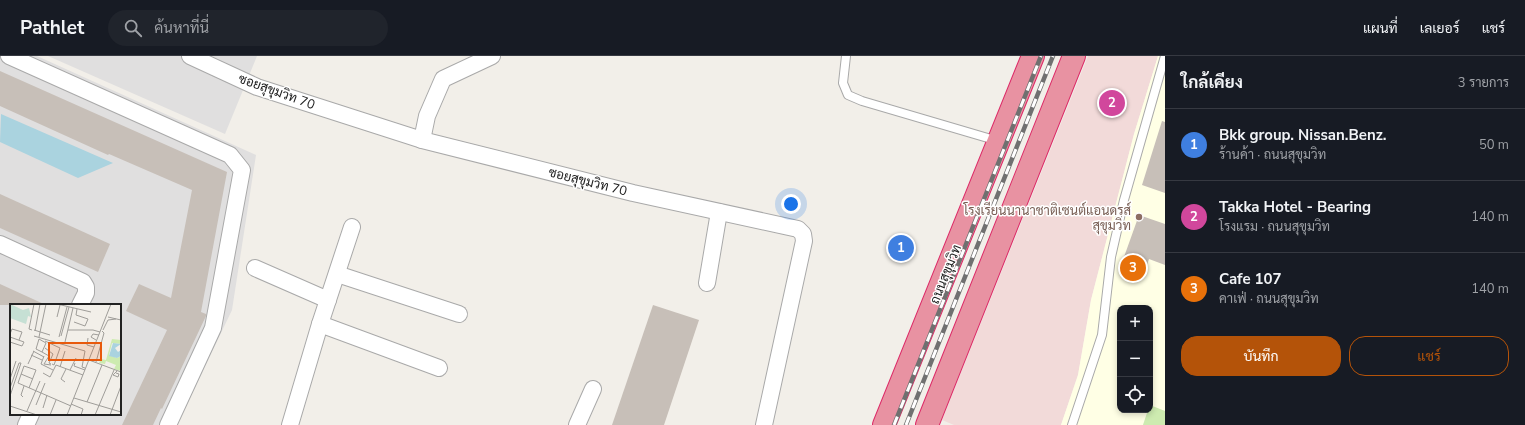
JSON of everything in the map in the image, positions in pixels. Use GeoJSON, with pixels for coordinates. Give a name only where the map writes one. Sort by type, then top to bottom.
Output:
{"type":"FeatureCollection","features":[{"type":"Feature","properties":{"kind":"highway","name":"ถนนสุขุมวิท"},"geometry":{"type":"LineString","coordinates":[[884,425],[1033,56]]}},
{"type":"Feature","properties":{"kind":"highway"},"geometry":{"type":"LineString","coordinates":[[928,425],[1074,56]]}},
{"type":"Feature","properties":{"kind":"street"},"geometry":{"type":"LineString","coordinates":[[8,56],[230,156],[242,170],[213,328],[168,425]]}},
{"type":"Feature","properties":{"kind":"street","name":"ซอยสุขุมวิท 70"},"geometry":{"type":"LineString","coordinates":[[190,56],[257,87],[422,140],[633,193],[798,229],[803,234],[804,242],[764,425]]}},
{"type":"Feature","properties":{"kind":"street"},"geometry":{"type":"LineString","coordinates":[[422,140],[427,116],[443,79],[492,56]]}},
{"type":"Feature","properties":{"kind":"street"},"geometry":{"type":"LineString","coordinates":[[707,283],[719,212]]}},
{"type":"Feature","properties":{"kind":"street"},"geometry":{"type":"LineString","coordinates":[[290,425],[320,324],[352,228]]}},
{"type":"Feature","properties":{"kind":"street"},"geometry":{"type":"LineString","coordinates":[[0,244],[83,282],[86,286],[86,293],[80,304]]}},
{"type":"Feature","properties":{"kind":"street"},"geometry":{"type":"LineString","coordinates":[[255,268],[328,300]]}},
{"type":"Feature","properties":{"kind":"street"},"geometry":{"type":"LineString","coordinates":[[337,274],[459,314]]}},
{"type":"Feature","properties":{"kind":"street"},"geometry":{"type":"LineString","coordinates":[[320,324],[439,368]]}},
{"type":"Feature","properties":{"kind":"street"},"geometry":{"type":"LineString","coordinates":[[577,425],[593,389]]}},
{"type":"Feature","properties":{"kind":"street"},"geometry":{"type":"LineString","coordinates":[[26,425],[31,415]]}},
{"type":"Feature","properties":{"kind":"lane"},"geometry":{"type":"LineString","coordinates":[[846,56],[843,84],[848,95],[862,101],[998,141]]}},
{"type":"Feature","properties":{"kind":"lane"},"geometry":{"type":"LineString","coordinates":[[1072,425],[1102,335],[1111,257],[1124,200],[1165,56]]}},
{"type":"Feature","properties":{"kind":"shaded area"},"geometry":{"type":"Polygon","coordinates":[[[0,56],[37,56],[256,155],[232,310],[177,425],[0,425],[0,56]]]}},
{"type":"Feature","properties":{"kind":"shaded area"},"geometry":{"type":"Polygon","coordinates":[[[48,56],[257,56],[225,134],[48,56]]]}},
{"type":"Feature","properties":{"kind":"shaded area"},"geometry":{"type":"Polygon","coordinates":[[[1088,56],[1158,56],[1134,134],[1091,300],[1078,375],[1061,425],[954,425],[942,420],[1088,56]]]}},
{"type":"Feature","properties":{"kind":"shaded area","name":"โรงเรียนนานาชาติเซนต์แอนดรูส์ สุขุมวิท"},"geometry":{"type":"Polygon","coordinates":[[[1158,56],[1165,56],[1165,411],[1153,407],[1153,305],[1117,305],[1117,413],[1147,413],[1143,425],[1061,425],[1078,375],[1091,300],[1134,134],[1158,56]]]}},
{"type":"Feature","properties":{"kind":"green space"},"geometry":{"type":"Polygon","coordinates":[[[1153,406],[1165,411],[1165,425],[1143,425],[1147,413],[1153,413],[1153,406]]]}},
{"type":"Feature","properties":{"kind":"water"},"geometry":{"type":"Polygon","coordinates":[[[1,114],[113,163],[78,178],[0,142],[1,114]]]}},
{"type":"Feature","properties":{"kind":"building"},"geometry":{"type":"Polygon","coordinates":[[[0,71],[227,172],[201,312],[206,314],[206,316],[153,425],[122,425],[167,330],[126,311],[139,284],[171,298],[192,190],[109,154],[108,155],[0,106],[0,71]]]}},
{"type":"Feature","properties":{"kind":"building"},"geometry":{"type":"Polygon","coordinates":[[[1162,121],[1165,122],[1165,193],[1142,185],[1162,121]]]}},
{"type":"Feature","properties":{"kind":"building"},"geometry":{"type":"Polygon","coordinates":[[[0,194],[110,244],[98,272],[0,228],[0,194]]]}},
{"type":"Feature","properties":{"kind":"building"},"geometry":{"type":"Polygon","coordinates":[[[1139,215],[1165,224],[1165,265],[1149,259],[1142,279],[1119,271],[1139,215]]]}},
{"type":"Feature","properties":{"kind":"building"},"geometry":{"type":"Polygon","coordinates":[[[0,284],[44,304],[10,304],[0,305],[0,284]]]}},
{"type":"Feature","properties":{"kind":"building"},"geometry":{"type":"Polygon","coordinates":[[[653,305],[699,320],[664,425],[612,425],[653,305]]]}},
{"type":"Feature","properties":{"kind":"railway"},"geometry":{"type":"LineString","coordinates":[[894,425],[1041,56]]}},
{"type":"Feature","properties":{"kind":"railway"},"geometry":{"type":"LineString","coordinates":[[906,425],[1053,56]]}},
{"type":"Feature","properties":{"kind":"place","name":"Takka Hotel - Bearing"},"geometry":{"type":"Point","coordinates":[1112,103]}},
{"type":"Feature","properties":{"kind":"place","name":"โรงเรียนนานาชาติเซนต์แอนดรูส์ สุขุมวิท"},"geometry":{"type":"Point","coordinates":[1139,217]}},
{"type":"Feature","properties":{"kind":"place","name":"Bkk group. Nissan.Benz."},"geometry":{"type":"Point","coordinates":[901,248]}},
{"type":"Feature","properties":{"kind":"place","name":"Cafe 107"},"geometry":{"type":"Point","coordinates":[1133,268]}}]}
